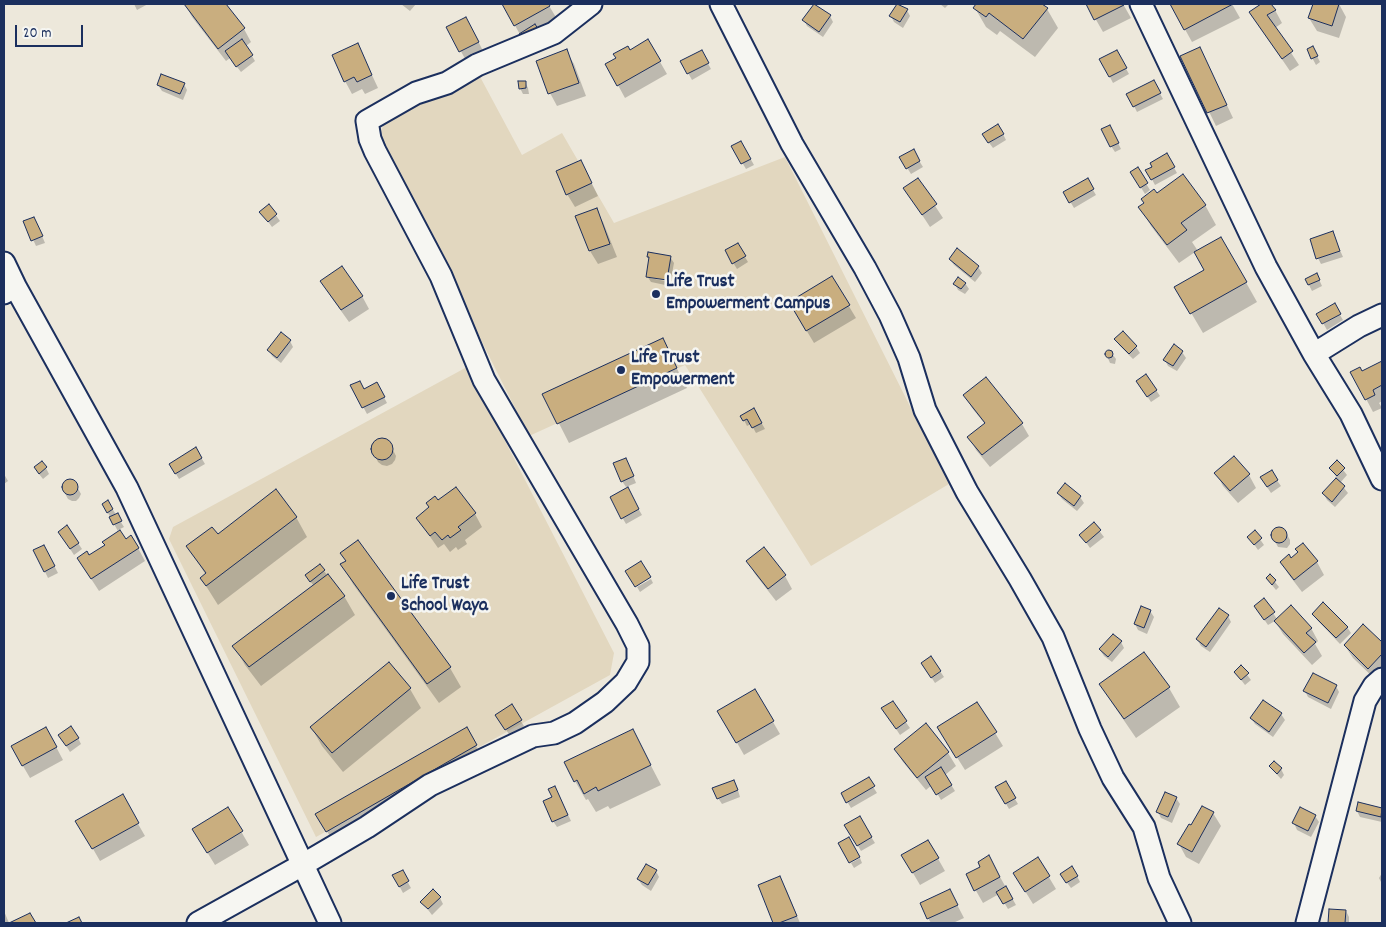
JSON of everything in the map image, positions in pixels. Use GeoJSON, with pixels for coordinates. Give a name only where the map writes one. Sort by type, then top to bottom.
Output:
{"type":"FeatureCollection","features":[{"type":"Feature","properties":{"kind":"street"},"geometry":{"type":"LineString","coordinates":[[198,923],[304,864],[430,786],[533,736],[554,733],[576,723],[605,702],[626,682],[638,662],[638,646],[627,624],[484,380],[441,276],[375,151],[367,121],[416,93],[447,83],[477,65],[554,33],[592,4]]}},
{"type":"Feature","properties":{"kind":"street"},"geometry":{"type":"LineString","coordinates":[[721,4],[792,144],[865,268],[890,315],[909,358],[926,410],[967,492],[1020,579],[1053,638],[1113,778],[1144,827],[1159,878],[1180,923]]}},
{"type":"Feature","properties":{"kind":"street"},"geometry":{"type":"LineString","coordinates":[[1141,4],[1266,266],[1314,354],[1350,414],[1382,479]]}},
{"type":"Feature","properties":{"kind":"street"},"geometry":{"type":"LineString","coordinates":[[4,263],[9,289],[127,488],[330,923]]}},
{"type":"Feature","properties":{"kind":"street"},"geometry":{"type":"LineString","coordinates":[[1314,354],[1382,315]]}},
{"type":"Feature","properties":{"kind":"street"},"geometry":{"type":"LineString","coordinates":[[1307,923],[1365,700],[1374,686],[1382,679]]}},
{"type":"Feature","properties":{"kind":"shaded area","name":"Life Trust Empowerment Campus"},"geometry":{"type":"Polygon","coordinates":[[[478,73],[522,155],[562,133],[614,223],[785,157],[949,484],[811,566],[685,365],[529,436],[379,136],[386,119],[478,73]]]}},
{"type":"Feature","properties":{"kind":"shaded area","name":"Life Trust School Waya"},"geometry":{"type":"Polygon","coordinates":[[[467,367],[614,653],[610,675],[316,837],[169,539],[173,527],[467,367]]]}},
{"type":"Feature","properties":{"kind":"building"},"geometry":{"type":"Polygon","coordinates":[[[184,4],[226,4],[245,28],[218,49],[184,4]]]}},
{"type":"Feature","properties":{"kind":"building"},"geometry":{"type":"Polygon","coordinates":[[[502,4],[549,4],[550,6],[514,26],[502,4]]]}},
{"type":"Feature","properties":{"kind":"building"},"geometry":{"type":"Polygon","coordinates":[[[814,4],[831,15],[819,32],[802,20],[814,4]]]}},
{"type":"Feature","properties":{"kind":"building"},"geometry":{"type":"Polygon","coordinates":[[[897,4],[908,9],[900,22],[889,16],[897,4]]]}},
{"type":"Feature","properties":{"kind":"building"},"geometry":{"type":"Polygon","coordinates":[[[976,4],[1042,4],[1048,8],[1023,39],[989,13],[986,17],[973,8],[976,4]]]}},
{"type":"Feature","properties":{"kind":"building"},"geometry":{"type":"Polygon","coordinates":[[[1086,4],[1124,4],[1124,5],[1094,20],[1086,4]]]}},
{"type":"Feature","properties":{"kind":"building"},"geometry":{"type":"Polygon","coordinates":[[[1170,4],[1233,4],[1184,30],[1170,4]]]}},
{"type":"Feature","properties":{"kind":"building"},"geometry":{"type":"Polygon","coordinates":[[[1261,4],[1271,4],[1276,10],[1267,15],[1293,51],[1282,59],[1249,12],[1261,4]]]}},
{"type":"Feature","properties":{"kind":"building"},"geometry":{"type":"Polygon","coordinates":[[[1313,4],[1339,4],[1332,26],[1308,18],[1313,4]]]}},
{"type":"Feature","properties":{"kind":"building"},"geometry":{"type":"Polygon","coordinates":[[[466,17],[479,42],[459,52],[446,27],[466,17]]]}},
{"type":"Feature","properties":{"kind":"building"},"geometry":{"type":"Polygon","coordinates":[[[535,24],[541,34],[525,44],[519,34],[535,24]]]}},
{"type":"Feature","properties":{"kind":"building"},"geometry":{"type":"Polygon","coordinates":[[[242,39],[253,55],[236,67],[225,51],[242,39]]]}},
{"type":"Feature","properties":{"kind":"building"},"geometry":{"type":"Polygon","coordinates":[[[648,39],[661,61],[617,86],[605,64],[616,58],[613,54],[628,46],[630,50],[648,39]]]}},
{"type":"Feature","properties":{"kind":"building"},"geometry":{"type":"Polygon","coordinates":[[[358,43],[372,75],[357,82],[354,77],[344,82],[332,55],[358,43]]]}},
{"type":"Feature","properties":{"kind":"building"},"geometry":{"type":"Polygon","coordinates":[[[1313,46],[1318,56],[1311,59],[1307,49],[1313,46]]]}},
{"type":"Feature","properties":{"kind":"building"},"geometry":{"type":"Polygon","coordinates":[[[1200,47],[1227,105],[1207,113],[1180,56],[1200,47]]]}},
{"type":"Feature","properties":{"kind":"building"},"geometry":{"type":"Polygon","coordinates":[[[567,49],[579,83],[548,94],[536,61],[567,49]]]}},
{"type":"Feature","properties":{"kind":"building"},"geometry":{"type":"Polygon","coordinates":[[[702,50],[709,63],[687,74],[680,61],[702,50]]]}},
{"type":"Feature","properties":{"kind":"building"},"geometry":{"type":"Polygon","coordinates":[[[1117,50],[1127,68],[1109,77],[1099,59],[1117,50]]]}},
{"type":"Feature","properties":{"kind":"building"},"geometry":{"type":"Polygon","coordinates":[[[161,74],[185,83],[180,94],[157,85],[161,74]]]}},
{"type":"Feature","properties":{"kind":"building"},"geometry":{"type":"Polygon","coordinates":[[[1154,80],[1161,93],[1133,107],[1126,94],[1154,80]]]}},
{"type":"Feature","properties":{"kind":"building"},"geometry":{"type":"Polygon","coordinates":[[[518,81],[526,81],[526,88],[519,89],[518,81]]]}},
{"type":"Feature","properties":{"kind":"building"},"geometry":{"type":"Polygon","coordinates":[[[998,124],[1004,134],[988,143],[982,134],[998,124]]]}},
{"type":"Feature","properties":{"kind":"building"},"geometry":{"type":"Polygon","coordinates":[[[1110,125],[1119,143],[1110,147],[1101,129],[1110,125]]]}},
{"type":"Feature","properties":{"kind":"building"},"geometry":{"type":"Polygon","coordinates":[[[741,141],[751,159],[741,164],[731,146],[741,141]]]}},
{"type":"Feature","properties":{"kind":"building"},"geometry":{"type":"Polygon","coordinates":[[[914,149],[920,161],[906,169],[899,157],[914,149]]]}},
{"type":"Feature","properties":{"kind":"building"},"geometry":{"type":"Polygon","coordinates":[[[1167,153],[1175,167],[1151,180],[1145,170],[1152,167],[1150,163],[1167,153]]]}},
{"type":"Feature","properties":{"kind":"building"},"geometry":{"type":"Polygon","coordinates":[[[581,160],[592,183],[566,195],[556,171],[581,160]]]}},
{"type":"Feature","properties":{"kind":"building"},"geometry":{"type":"Polygon","coordinates":[[[1138,167],[1148,183],[1140,188],[1130,172],[1138,167]]]}},
{"type":"Feature","properties":{"kind":"building"},"geometry":{"type":"Polygon","coordinates":[[[1183,174],[1206,205],[1181,223],[1187,230],[1167,245],[1138,207],[1144,203],[1141,199],[1154,189],[1157,193],[1183,174]]]}},
{"type":"Feature","properties":{"kind":"building"},"geometry":{"type":"Polygon","coordinates":[[[918,178],[937,204],[922,215],[903,188],[918,178]]]}},
{"type":"Feature","properties":{"kind":"building"},"geometry":{"type":"Polygon","coordinates":[[[1088,178],[1094,189],[1069,203],[1063,192],[1088,178]]]}},
{"type":"Feature","properties":{"kind":"building"},"geometry":{"type":"Polygon","coordinates":[[[269,204],[277,214],[268,222],[259,212],[269,204]]]}},
{"type":"Feature","properties":{"kind":"building"},"geometry":{"type":"Polygon","coordinates":[[[597,208],[610,244],[589,251],[575,216],[597,208]]]}},
{"type":"Feature","properties":{"kind":"building"},"geometry":{"type":"Polygon","coordinates":[[[34,217],[43,236],[31,241],[23,221],[34,217]]]}},
{"type":"Feature","properties":{"kind":"building"},"geometry":{"type":"Polygon","coordinates":[[[1333,231],[1340,251],[1316,259],[1310,239],[1333,231]]]}},
{"type":"Feature","properties":{"kind":"building"},"geometry":{"type":"Polygon","coordinates":[[[1221,237],[1247,282],[1190,314],[1174,287],[1204,270],[1194,252],[1221,237]]]}},
{"type":"Feature","properties":{"kind":"building"},"geometry":{"type":"Polygon","coordinates":[[[738,243],[746,256],[732,264],[725,250],[738,243]]]}},
{"type":"Feature","properties":{"kind":"building"},"geometry":{"type":"Polygon","coordinates":[[[957,248],[979,266],[971,277],[949,259],[957,248]]]}},
{"type":"Feature","properties":{"kind":"building"},"geometry":{"type":"Polygon","coordinates":[[[648,252],[671,256],[667,280],[646,277],[648,252]]]}},
{"type":"Feature","properties":{"kind":"building"},"geometry":{"type":"Polygon","coordinates":[[[342,266],[363,296],[341,310],[320,281],[342,266]]]}},
{"type":"Feature","properties":{"kind":"building"},"geometry":{"type":"Polygon","coordinates":[[[1317,273],[1320,280],[1308,285],[1305,279],[1317,273]]]}},
{"type":"Feature","properties":{"kind":"building"},"geometry":{"type":"Polygon","coordinates":[[[832,276],[850,305],[806,331],[789,302],[832,276]]]}},
{"type":"Feature","properties":{"kind":"building"},"geometry":{"type":"Polygon","coordinates":[[[958,277],[966,283],[961,289],[953,284],[958,277]]]}},
{"type":"Feature","properties":{"kind":"building"},"geometry":{"type":"Polygon","coordinates":[[[1335,303],[1341,314],[1322,324],[1316,314],[1335,303]]]}},
{"type":"Feature","properties":{"kind":"building"},"geometry":{"type":"Polygon","coordinates":[[[1123,331],[1137,346],[1129,354],[1114,339],[1123,331]]]}},
{"type":"Feature","properties":{"kind":"building"},"geometry":{"type":"Polygon","coordinates":[[[281,332],[291,340],[277,358],[267,350],[281,332]]]}},
{"type":"Feature","properties":{"kind":"building"},"geometry":{"type":"Polygon","coordinates":[[[663,338],[677,368],[557,424],[542,394],[663,338]]]}},
{"type":"Feature","properties":{"kind":"building"},"geometry":{"type":"Polygon","coordinates":[[[1174,344],[1183,351],[1173,366],[1163,360],[1174,344]]]}},
{"type":"Feature","properties":{"kind":"building"},"geometry":{"type":"Polygon","coordinates":[[[1109,350],[1113,354],[1109,358],[1105,354],[1109,350]]]}},
{"type":"Feature","properties":{"kind":"building"},"geometry":{"type":"Polygon","coordinates":[[[1382,361],[1382,385],[1373,390],[1375,395],[1365,400],[1350,372],[1360,367],[1362,371],[1382,361]]]}},
{"type":"Feature","properties":{"kind":"building"},"geometry":{"type":"Polygon","coordinates":[[[1146,374],[1157,390],[1147,397],[1136,381],[1146,374]]]}},
{"type":"Feature","properties":{"kind":"building"},"geometry":{"type":"Polygon","coordinates":[[[986,377],[1023,423],[982,455],[967,437],[985,423],[963,395],[986,377]]]}},
{"type":"Feature","properties":{"kind":"building"},"geometry":{"type":"Polygon","coordinates":[[[360,381],[364,389],[377,382],[385,397],[362,408],[350,385],[360,381]]]}},
{"type":"Feature","properties":{"kind":"building"},"geometry":{"type":"Polygon","coordinates":[[[754,408],[762,423],[752,428],[747,419],[743,421],[740,416],[754,408]]]}},
{"type":"Feature","properties":{"kind":"building"},"geometry":{"type":"Polygon","coordinates":[[[382,438],[390,441],[393,449],[390,457],[382,460],[374,457],[371,449],[374,441],[382,438]]]}},
{"type":"Feature","properties":{"kind":"building"},"geometry":{"type":"Polygon","coordinates":[[[196,447],[202,458],[175,474],[169,464],[196,447]]]}},
{"type":"Feature","properties":{"kind":"building"},"geometry":{"type":"Polygon","coordinates":[[[1234,456],[1250,474],[1230,491],[1214,473],[1234,456]]]}},
{"type":"Feature","properties":{"kind":"building"},"geometry":{"type":"Polygon","coordinates":[[[626,458],[634,476],[621,482],[613,463],[626,458]]]}},
{"type":"Feature","properties":{"kind":"building"},"geometry":{"type":"Polygon","coordinates":[[[1337,460],[1345,468],[1337,476],[1329,468],[1337,460]]]}},
{"type":"Feature","properties":{"kind":"building"},"geometry":{"type":"Polygon","coordinates":[[[42,461],[47,467],[39,474],[34,467],[42,461]]]}},
{"type":"Feature","properties":{"kind":"building"},"geometry":{"type":"Polygon","coordinates":[[[1272,470],[1278,480],[1267,487],[1260,477],[1272,470]]]}},
{"type":"Feature","properties":{"kind":"building"},"geometry":{"type":"Polygon","coordinates":[[[1336,478],[1345,486],[1332,502],[1322,493],[1336,478]]]}},
{"type":"Feature","properties":{"kind":"building"},"geometry":{"type":"Polygon","coordinates":[[[70,479],[76,481],[78,487],[76,493],[70,495],[64,493],[62,487],[64,481],[70,479]]]}},
{"type":"Feature","properties":{"kind":"building"},"geometry":{"type":"Polygon","coordinates":[[[1065,483],[1081,496],[1074,506],[1057,493],[1065,483]]]}},
{"type":"Feature","properties":{"kind":"building"},"geometry":{"type":"Polygon","coordinates":[[[456,487],[476,513],[458,527],[461,530],[450,538],[448,535],[442,540],[435,532],[430,536],[416,518],[429,507],[426,503],[435,496],[438,500],[456,487]]]}},
{"type":"Feature","properties":{"kind":"building"},"geometry":{"type":"Polygon","coordinates":[[[628,487],[639,509],[621,519],[610,497],[628,487]]]}},
{"type":"Feature","properties":{"kind":"building"},"geometry":{"type":"Polygon","coordinates":[[[276,489],[297,517],[206,586],[200,578],[206,573],[186,546],[212,527],[218,534],[276,489]]]}},
{"type":"Feature","properties":{"kind":"building"},"geometry":{"type":"Polygon","coordinates":[[[108,500],[113,509],[107,513],[102,504],[108,500]]]}},
{"type":"Feature","properties":{"kind":"building"},"geometry":{"type":"Polygon","coordinates":[[[118,513],[122,521],[113,525],[109,517],[118,513]]]}},
{"type":"Feature","properties":{"kind":"building"},"geometry":{"type":"Polygon","coordinates":[[[1094,522],[1101,530],[1086,543],[1079,535],[1094,522]]]}},
{"type":"Feature","properties":{"kind":"building"},"geometry":{"type":"Polygon","coordinates":[[[67,525],[79,543],[70,549],[58,532],[67,525]]]}},
{"type":"Feature","properties":{"kind":"building"},"geometry":{"type":"Polygon","coordinates":[[[1279,527],[1285,529],[1287,535],[1285,541],[1279,543],[1273,541],[1271,535],[1273,529],[1279,527]]]}},
{"type":"Feature","properties":{"kind":"building"},"geometry":{"type":"Polygon","coordinates":[[[120,530],[126,539],[131,535],[139,548],[91,579],[77,558],[87,551],[89,555],[105,545],[102,542],[120,530]]]}},
{"type":"Feature","properties":{"kind":"building"},"geometry":{"type":"Polygon","coordinates":[[[1255,530],[1262,538],[1254,545],[1247,537],[1255,530]]]}},
{"type":"Feature","properties":{"kind":"building"},"geometry":{"type":"Polygon","coordinates":[[[358,540],[451,667],[427,684],[340,564],[346,561],[340,553],[358,540]]]}},
{"type":"Feature","properties":{"kind":"building"},"geometry":{"type":"Polygon","coordinates":[[[1303,543],[1318,561],[1294,580],[1280,562],[1289,554],[1291,558],[1298,552],[1295,549],[1303,543]]]}},
{"type":"Feature","properties":{"kind":"building"},"geometry":{"type":"Polygon","coordinates":[[[44,545],[55,566],[44,572],[33,550],[44,545]]]}},
{"type":"Feature","properties":{"kind":"building"},"geometry":{"type":"Polygon","coordinates":[[[764,547],[786,575],[768,589],[746,561],[764,547]]]}},
{"type":"Feature","properties":{"kind":"building"},"geometry":{"type":"Polygon","coordinates":[[[641,561],[651,577],[635,587],[625,571],[641,561]]]}},
{"type":"Feature","properties":{"kind":"building"},"geometry":{"type":"Polygon","coordinates":[[[320,564],[325,570],[310,582],[305,575],[320,564]]]}},
{"type":"Feature","properties":{"kind":"building"},"geometry":{"type":"Polygon","coordinates":[[[328,574],[345,596],[249,667],[232,646],[328,574]]]}},
{"type":"Feature","properties":{"kind":"building"},"geometry":{"type":"Polygon","coordinates":[[[1270,574],[1276,580],[1272,585],[1266,578],[1270,574]]]}},
{"type":"Feature","properties":{"kind":"building"},"geometry":{"type":"Polygon","coordinates":[[[1264,598],[1275,612],[1264,620],[1254,606],[1264,598]]]}},
{"type":"Feature","properties":{"kind":"building"},"geometry":{"type":"Polygon","coordinates":[[[1323,602],[1348,627],[1336,638],[1312,614],[1323,602]]]}},
{"type":"Feature","properties":{"kind":"building"},"geometry":{"type":"Polygon","coordinates":[[[1291,605],[1312,628],[1306,633],[1316,642],[1304,653],[1274,621],[1291,605]]]}},
{"type":"Feature","properties":{"kind":"building"},"geometry":{"type":"Polygon","coordinates":[[[1141,606],[1151,610],[1144,628],[1134,624],[1141,606]]]}},
{"type":"Feature","properties":{"kind":"building"},"geometry":{"type":"Polygon","coordinates":[[[1219,608],[1229,615],[1206,647],[1196,639],[1219,608]]]}},
{"type":"Feature","properties":{"kind":"building"},"geometry":{"type":"Polygon","coordinates":[[[1363,624],[1382,642],[1382,654],[1368,669],[1344,645],[1363,624]]]}},
{"type":"Feature","properties":{"kind":"building"},"geometry":{"type":"Polygon","coordinates":[[[1113,634],[1122,641],[1108,657],[1099,649],[1113,634]]]}},
{"type":"Feature","properties":{"kind":"building"},"geometry":{"type":"Polygon","coordinates":[[[1144,652],[1170,687],[1124,719],[1099,684],[1144,652]]]}},
{"type":"Feature","properties":{"kind":"building"},"geometry":{"type":"Polygon","coordinates":[[[931,656],[941,671],[931,678],[921,663],[931,656]]]}},
{"type":"Feature","properties":{"kind":"building"},"geometry":{"type":"Polygon","coordinates":[[[389,662],[411,688],[332,753],[310,727],[389,662]]]}},
{"type":"Feature","properties":{"kind":"building"},"geometry":{"type":"Polygon","coordinates":[[[1241,665],[1249,673],[1241,680],[1234,672],[1241,665]]]}},
{"type":"Feature","properties":{"kind":"building"},"geometry":{"type":"Polygon","coordinates":[[[1313,673],[1337,685],[1328,703],[1303,691],[1313,673]]]}},
{"type":"Feature","properties":{"kind":"building"},"geometry":{"type":"Polygon","coordinates":[[[755,689],[774,721],[736,743],[717,711],[755,689]]]}},
{"type":"Feature","properties":{"kind":"building"},"geometry":{"type":"Polygon","coordinates":[[[1263,700],[1282,713],[1269,732],[1250,718],[1263,700]]]}},
{"type":"Feature","properties":{"kind":"building"},"geometry":{"type":"Polygon","coordinates":[[[893,701],[907,721],[896,729],[881,708],[893,701]]]}},
{"type":"Feature","properties":{"kind":"building"},"geometry":{"type":"Polygon","coordinates":[[[977,702],[997,732],[956,758],[937,727],[977,702]]]}},
{"type":"Feature","properties":{"kind":"building"},"geometry":{"type":"Polygon","coordinates":[[[512,704],[522,720],[505,730],[495,715],[512,704]]]}},
{"type":"Feature","properties":{"kind":"building"},"geometry":{"type":"Polygon","coordinates":[[[926,723],[949,752],[917,778],[894,749],[926,723]]]}},
{"type":"Feature","properties":{"kind":"building"},"geometry":{"type":"Polygon","coordinates":[[[71,726],[79,738],[66,746],[58,735],[71,726]]]}},
{"type":"Feature","properties":{"kind":"building"},"geometry":{"type":"Polygon","coordinates":[[[46,727],[57,747],[22,766],[11,746],[46,727]]]}},
{"type":"Feature","properties":{"kind":"building"},"geometry":{"type":"Polygon","coordinates":[[[467,727],[477,745],[326,832],[315,814],[467,727]]]}},
{"type":"Feature","properties":{"kind":"building"},"geometry":{"type":"Polygon","coordinates":[[[633,729],[651,765],[598,791],[596,787],[584,794],[577,780],[574,782],[564,762],[633,729]]]}},
{"type":"Feature","properties":{"kind":"building"},"geometry":{"type":"Polygon","coordinates":[[[1274,761],[1282,768],[1277,774],[1269,766],[1274,761]]]}},
{"type":"Feature","properties":{"kind":"building"},"geometry":{"type":"Polygon","coordinates":[[[941,767],[952,785],[936,795],[925,777],[941,767]]]}},
{"type":"Feature","properties":{"kind":"building"},"geometry":{"type":"Polygon","coordinates":[[[869,777],[875,786],[846,803],[841,793],[869,777]]]}},
{"type":"Feature","properties":{"kind":"building"},"geometry":{"type":"Polygon","coordinates":[[[734,780],[738,790],[717,799],[712,788],[734,780]]]}},
{"type":"Feature","properties":{"kind":"building"},"geometry":{"type":"Polygon","coordinates":[[[1006,781],[1016,798],[1005,804],[995,787],[1006,781]]]}},
{"type":"Feature","properties":{"kind":"building"},"geometry":{"type":"Polygon","coordinates":[[[555,786],[568,815],[552,822],[543,801],[552,797],[548,789],[555,786]]]}},
{"type":"Feature","properties":{"kind":"building"},"geometry":{"type":"Polygon","coordinates":[[[1165,792],[1177,797],[1168,817],[1156,812],[1165,792]]]}},
{"type":"Feature","properties":{"kind":"building"},"geometry":{"type":"Polygon","coordinates":[[[123,794],[139,823],[92,849],[75,821],[123,794]]]}},
{"type":"Feature","properties":{"kind":"building"},"geometry":{"type":"Polygon","coordinates":[[[1358,802],[1382,808],[1381,817],[1356,811],[1358,802]]]}},
{"type":"Feature","properties":{"kind":"building"},"geometry":{"type":"Polygon","coordinates":[[[1202,806],[1214,812],[1192,852],[1177,844],[1202,806]]]}},
{"type":"Feature","properties":{"kind":"building"},"geometry":{"type":"Polygon","coordinates":[[[228,807],[243,831],[207,853],[192,829],[228,807]]]}},
{"type":"Feature","properties":{"kind":"building"},"geometry":{"type":"Polygon","coordinates":[[[1300,807],[1316,815],[1308,831],[1292,823],[1300,807]]]}},
{"type":"Feature","properties":{"kind":"building"},"geometry":{"type":"Polygon","coordinates":[[[860,816],[872,837],[857,846],[844,825],[860,816]]]}},
{"type":"Feature","properties":{"kind":"building"},"geometry":{"type":"Polygon","coordinates":[[[849,837],[860,857],[849,863],[838,843],[849,837]]]}},
{"type":"Feature","properties":{"kind":"building"},"geometry":{"type":"Polygon","coordinates":[[[928,840],[939,858],[912,873],[901,855],[928,840]]]}},
{"type":"Feature","properties":{"kind":"building"},"geometry":{"type":"Polygon","coordinates":[[[989,855],[1000,877],[974,891],[966,874],[980,867],[978,862],[989,855]]]}},
{"type":"Feature","properties":{"kind":"building"},"geometry":{"type":"Polygon","coordinates":[[[1038,857],[1050,876],[1025,892],[1013,873],[1038,857]]]}},
{"type":"Feature","properties":{"kind":"building"},"geometry":{"type":"Polygon","coordinates":[[[646,864],[657,870],[648,885],[637,879],[646,864]]]}},
{"type":"Feature","properties":{"kind":"building"},"geometry":{"type":"Polygon","coordinates":[[[1072,866],[1078,876],[1066,883],[1060,874],[1072,866]]]}},
{"type":"Feature","properties":{"kind":"building"},"geometry":{"type":"Polygon","coordinates":[[[403,870],[409,881],[399,887],[392,875],[403,870]]]}},
{"type":"Feature","properties":{"kind":"building"},"geometry":{"type":"Polygon","coordinates":[[[780,876],[797,916],[779,923],[773,923],[758,885],[780,876]]]}},
{"type":"Feature","properties":{"kind":"building"},"geometry":{"type":"Polygon","coordinates":[[[1006,886],[1013,899],[1003,904],[996,892],[1006,886]]]}},
{"type":"Feature","properties":{"kind":"building"},"geometry":{"type":"Polygon","coordinates":[[[433,889],[441,897],[428,909],[420,902],[433,889]]]}},
{"type":"Feature","properties":{"kind":"building"},"geometry":{"type":"Polygon","coordinates":[[[950,889],[958,905],[927,919],[920,903],[950,889]]]}},
{"type":"Feature","properties":{"kind":"building"},"geometry":{"type":"Polygon","coordinates":[[[1329,909],[1346,910],[1345,923],[1328,923],[1329,909]]]}},
{"type":"Feature","properties":{"kind":"building"},"geometry":{"type":"Polygon","coordinates":[[[30,913],[36,923],[9,923],[30,913]]]}},
{"type":"Feature","properties":{"kind":"building"},"geometry":{"type":"Polygon","coordinates":[[[79,917],[82,923],[66,923],[79,917]]]}},
{"type":"Feature","properties":{"kind":"place","name":"Life Trust Empowerment Campus"},"geometry":{"type":"Point","coordinates":[656,294]}},
{"type":"Feature","properties":{"kind":"place","name":"Life Trust Empowerment"},"geometry":{"type":"Point","coordinates":[621,370]}},
{"type":"Feature","properties":{"kind":"place","name":"Life Trust School Waya"},"geometry":{"type":"Point","coordinates":[391,596]}}]}
